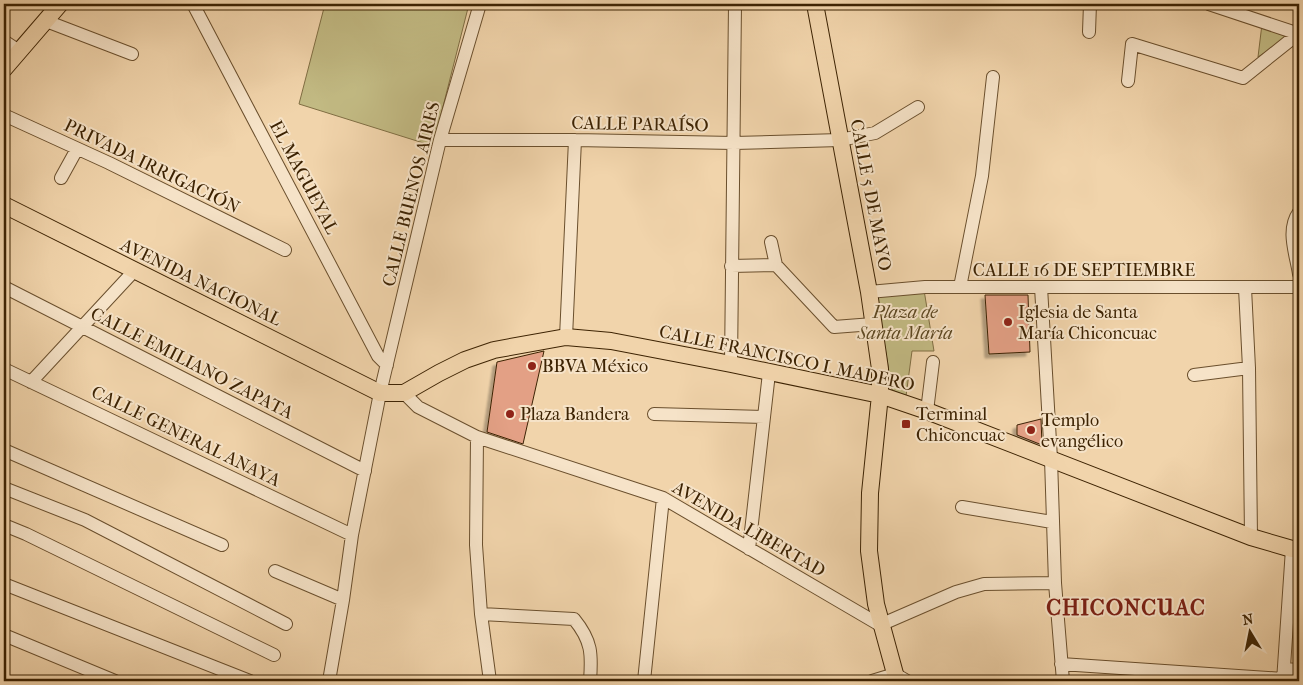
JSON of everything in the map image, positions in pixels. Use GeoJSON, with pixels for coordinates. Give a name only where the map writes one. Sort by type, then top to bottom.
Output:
{"type":"FeatureCollection","features":[{"type":"Feature","properties":{"kind":"main road"},"geometry":{"type":"LineString","coordinates":[[4,69],[60,4]]}},
{"type":"Feature","properties":{"kind":"main road","name":"CALLE 5 DE MAYO"},"geometry":{"type":"LineString","coordinates":[[815,4],[869,292],[880,369],[880,396],[870,493],[869,551],[880,625],[900,679]]}},
{"type":"Feature","properties":{"kind":"main road","name":"AVENIDA NACIONAL"},"geometry":{"type":"LineString","coordinates":[[4,205],[380,393]]}},
{"type":"Feature","properties":{"kind":"main road","name":"CALLE FRANCISCO I. MADERO"},"geometry":{"type":"LineString","coordinates":[[404,393],[438,372],[494,350],[566,337],[611,341],[731,364],[880,396],[927,410],[1251,537],[1296,549]]}},
{"type":"Feature","properties":{"kind":"main road"},"geometry":{"type":"LineString","coordinates":[[380,393],[404,393]]}},
{"type":"Feature","properties":{"kind":"street","name":"EL MAGUEYAL"},"geometry":{"type":"LineString","coordinates":[[193,4],[378,356],[387,365]]}},
{"type":"Feature","properties":{"kind":"street","name":"CALLE BUENOS AIRES"},"geometry":{"type":"LineString","coordinates":[[352,536],[380,393],[440,140],[480,4]]}},
{"type":"Feature","properties":{"kind":"street"},"geometry":{"type":"LineString","coordinates":[[731,364],[735,4]]}},
{"type":"Feature","properties":{"kind":"street"},"geometry":{"type":"LineString","coordinates":[[1090,4],[1090,32]]}},
{"type":"Feature","properties":{"kind":"street"},"geometry":{"type":"LineString","coordinates":[[1209,4],[1298,34]]}},
{"type":"Feature","properties":{"kind":"street"},"geometry":{"type":"LineString","coordinates":[[46,21],[132,54]]}},
{"type":"Feature","properties":{"kind":"street"},"geometry":{"type":"LineString","coordinates":[[1128,81],[1132,44],[1243,78],[1298,34]]}},
{"type":"Feature","properties":{"kind":"street"},"geometry":{"type":"LineString","coordinates":[[4,41],[19,52]]}},
{"type":"Feature","properties":{"kind":"street"},"geometry":{"type":"LineString","coordinates":[[960,286],[982,176],[993,77]]}},
{"type":"Feature","properties":{"kind":"street","name":"CALLE PARAÍSO"},"geometry":{"type":"LineString","coordinates":[[440,140],[734,143],[840,140],[874,133],[918,107]]}},
{"type":"Feature","properties":{"kind":"street","name":"PRIVADA IRRIGACIÓN"},"geometry":{"type":"LineString","coordinates":[[4,115],[285,250]]}},
{"type":"Feature","properties":{"kind":"street"},"geometry":{"type":"LineString","coordinates":[[566,337],[575,140]]}},
{"type":"Feature","properties":{"kind":"street"},"geometry":{"type":"LineString","coordinates":[[61,178],[77,149]]}},
{"type":"Feature","properties":{"kind":"street"},"geometry":{"type":"LineString","coordinates":[[1297,215],[1292,231],[1299,274]]}},
{"type":"Feature","properties":{"kind":"street"},"geometry":{"type":"LineString","coordinates":[[770,242],[776,265],[834,328],[873,324]]}},
{"type":"Feature","properties":{"kind":"street"},"geometry":{"type":"LineString","coordinates":[[732,266],[776,265]]}},
{"type":"Feature","properties":{"kind":"street"},"geometry":{"type":"LineString","coordinates":[[31,382],[134,271]]}},
{"type":"Feature","properties":{"kind":"street","name":"CALLE 16 DE SEPTIEMBRE"},"geometry":{"type":"LineString","coordinates":[[869,292],[925,286],[1041,288],[1299,287]]}},
{"type":"Feature","properties":{"kind":"street","name":"CALLE EMILIANO ZAPATA"},"geometry":{"type":"LineString","coordinates":[[4,287],[364,471]]}},
{"type":"Feature","properties":{"kind":"street"},"geometry":{"type":"LineString","coordinates":[[1041,288],[1051,459],[1055,583],[1063,681]]}},
{"type":"Feature","properties":{"kind":"street"},"geometry":{"type":"LineString","coordinates":[[1245,288],[1249,368],[1251,537]]}},
{"type":"Feature","properties":{"kind":"street"},"geometry":{"type":"LineString","coordinates":[[927,410],[933,362]]}},
{"type":"Feature","properties":{"kind":"street"},"geometry":{"type":"LineString","coordinates":[[1194,375],[1249,368]]}},
{"type":"Feature","properties":{"kind":"street","name":"CALLE GENERAL ANAYA"},"geometry":{"type":"LineString","coordinates":[[4,369],[352,536]]}},
{"type":"Feature","properties":{"kind":"street"},"geometry":{"type":"LineString","coordinates":[[749,549],[769,373]]}},
{"type":"Feature","properties":{"kind":"street","name":"AVENIDA LIBERTAD"},"geometry":{"type":"LineString","coordinates":[[404,393],[418,407],[477,438],[663,498],[880,625]]}},
{"type":"Feature","properties":{"kind":"street"},"geometry":{"type":"LineString","coordinates":[[654,414],[764,418]]}},
{"type":"Feature","properties":{"kind":"street"},"geometry":{"type":"LineString","coordinates":[[477,438],[476,545],[481,614],[490,681]]}},
{"type":"Feature","properties":{"kind":"street"},"geometry":{"type":"LineString","coordinates":[[4,450],[222,545]]}},
{"type":"Feature","properties":{"kind":"street"},"geometry":{"type":"LineString","coordinates":[[4,488],[85,520],[286,624]]}},
{"type":"Feature","properties":{"kind":"street"},"geometry":{"type":"LineString","coordinates":[[644,681],[663,498]]}},
{"type":"Feature","properties":{"kind":"street"},"geometry":{"type":"LineString","coordinates":[[962,507],[1052,522]]}},
{"type":"Feature","properties":{"kind":"street"},"geometry":{"type":"LineString","coordinates":[[4,525],[35,538],[274,655]]}},
{"type":"Feature","properties":{"kind":"street"},"geometry":{"type":"LineString","coordinates":[[329,681],[352,536]]}},
{"type":"Feature","properties":{"kind":"street"},"geometry":{"type":"LineString","coordinates":[[1283,676],[1296,549]]}},
{"type":"Feature","properties":{"kind":"street"},"geometry":{"type":"LineString","coordinates":[[275,571],[343,600]]}},
{"type":"Feature","properties":{"kind":"street"},"geometry":{"type":"LineString","coordinates":[[880,625],[956,592],[984,584],[1055,583]]}},
{"type":"Feature","properties":{"kind":"street"},"geometry":{"type":"LineString","coordinates":[[4,584],[250,681]]}},
{"type":"Feature","properties":{"kind":"street"},"geometry":{"type":"LineString","coordinates":[[481,614],[574,619],[586,635],[592,656],[590,681]]}},
{"type":"Feature","properties":{"kind":"street"},"geometry":{"type":"LineString","coordinates":[[4,635],[115,681]]}},
{"type":"Feature","properties":{"kind":"street"},"geometry":{"type":"LineString","coordinates":[[1061,664],[1222,678],[1283,676],[1299,670]]}},
{"type":"Feature","properties":{"kind":"street"},"geometry":{"type":"LineString","coordinates":[[872,681],[900,679]]}},
{"type":"Feature","properties":{"kind":"green space"},"geometry":{"type":"Polygon","coordinates":[[[325,4],[469,4],[433,146],[299,104],[325,4]]]}},
{"type":"Feature","properties":{"kind":"green space"},"geometry":{"type":"Polygon","coordinates":[[[1262,24],[1292,35],[1258,57],[1262,24]]]}},
{"type":"Feature","properties":{"kind":"green space","name":"Plaza de Santa María"},"geometry":{"type":"Polygon","coordinates":[[[924,290],[934,351],[912,351],[906,396],[892,390],[876,294],[924,290]]]}},
{"type":"Feature","properties":{"kind":"building","name":"Iglesia de Santa María Chiconcuac"},"geometry":{"type":"Polygon","coordinates":[[[985,295],[1028,295],[1030,352],[989,354],[985,295]]]}},
{"type":"Feature","properties":{"kind":"building","name":"Plaza Bandera"},"geometry":{"type":"Polygon","coordinates":[[[544,351],[523,444],[487,432],[497,362],[544,351]]]}},
{"type":"Feature","properties":{"kind":"building","name":"Templo evangélico"},"geometry":{"type":"Polygon","coordinates":[[[1041,419],[1042,445],[1017,435],[1017,425],[1041,419]]]}},
{"type":"Feature","properties":{"kind":"place","name":"Iglesia de Santa María Chiconcuac"},"geometry":{"type":"Point","coordinates":[1008,322]}},
{"type":"Feature","properties":{"kind":"place","name":"BBVA México"},"geometry":{"type":"Point","coordinates":[532,366]}},
{"type":"Feature","properties":{"kind":"place","name":"Plaza Bandera"},"geometry":{"type":"Point","coordinates":[510,414]}},
{"type":"Feature","properties":{"kind":"place","name":"Terminal Chiconcuac"},"geometry":{"type":"Point","coordinates":[906,424]}},
{"type":"Feature","properties":{"kind":"place","name":"Templo evangélico"},"geometry":{"type":"Point","coordinates":[1031,430]}},
{"type":"Feature","properties":{"kind":"district","name":"CHICONCUAC"},"geometry":{"type":"Point","coordinates":[1126,607]}}]}
